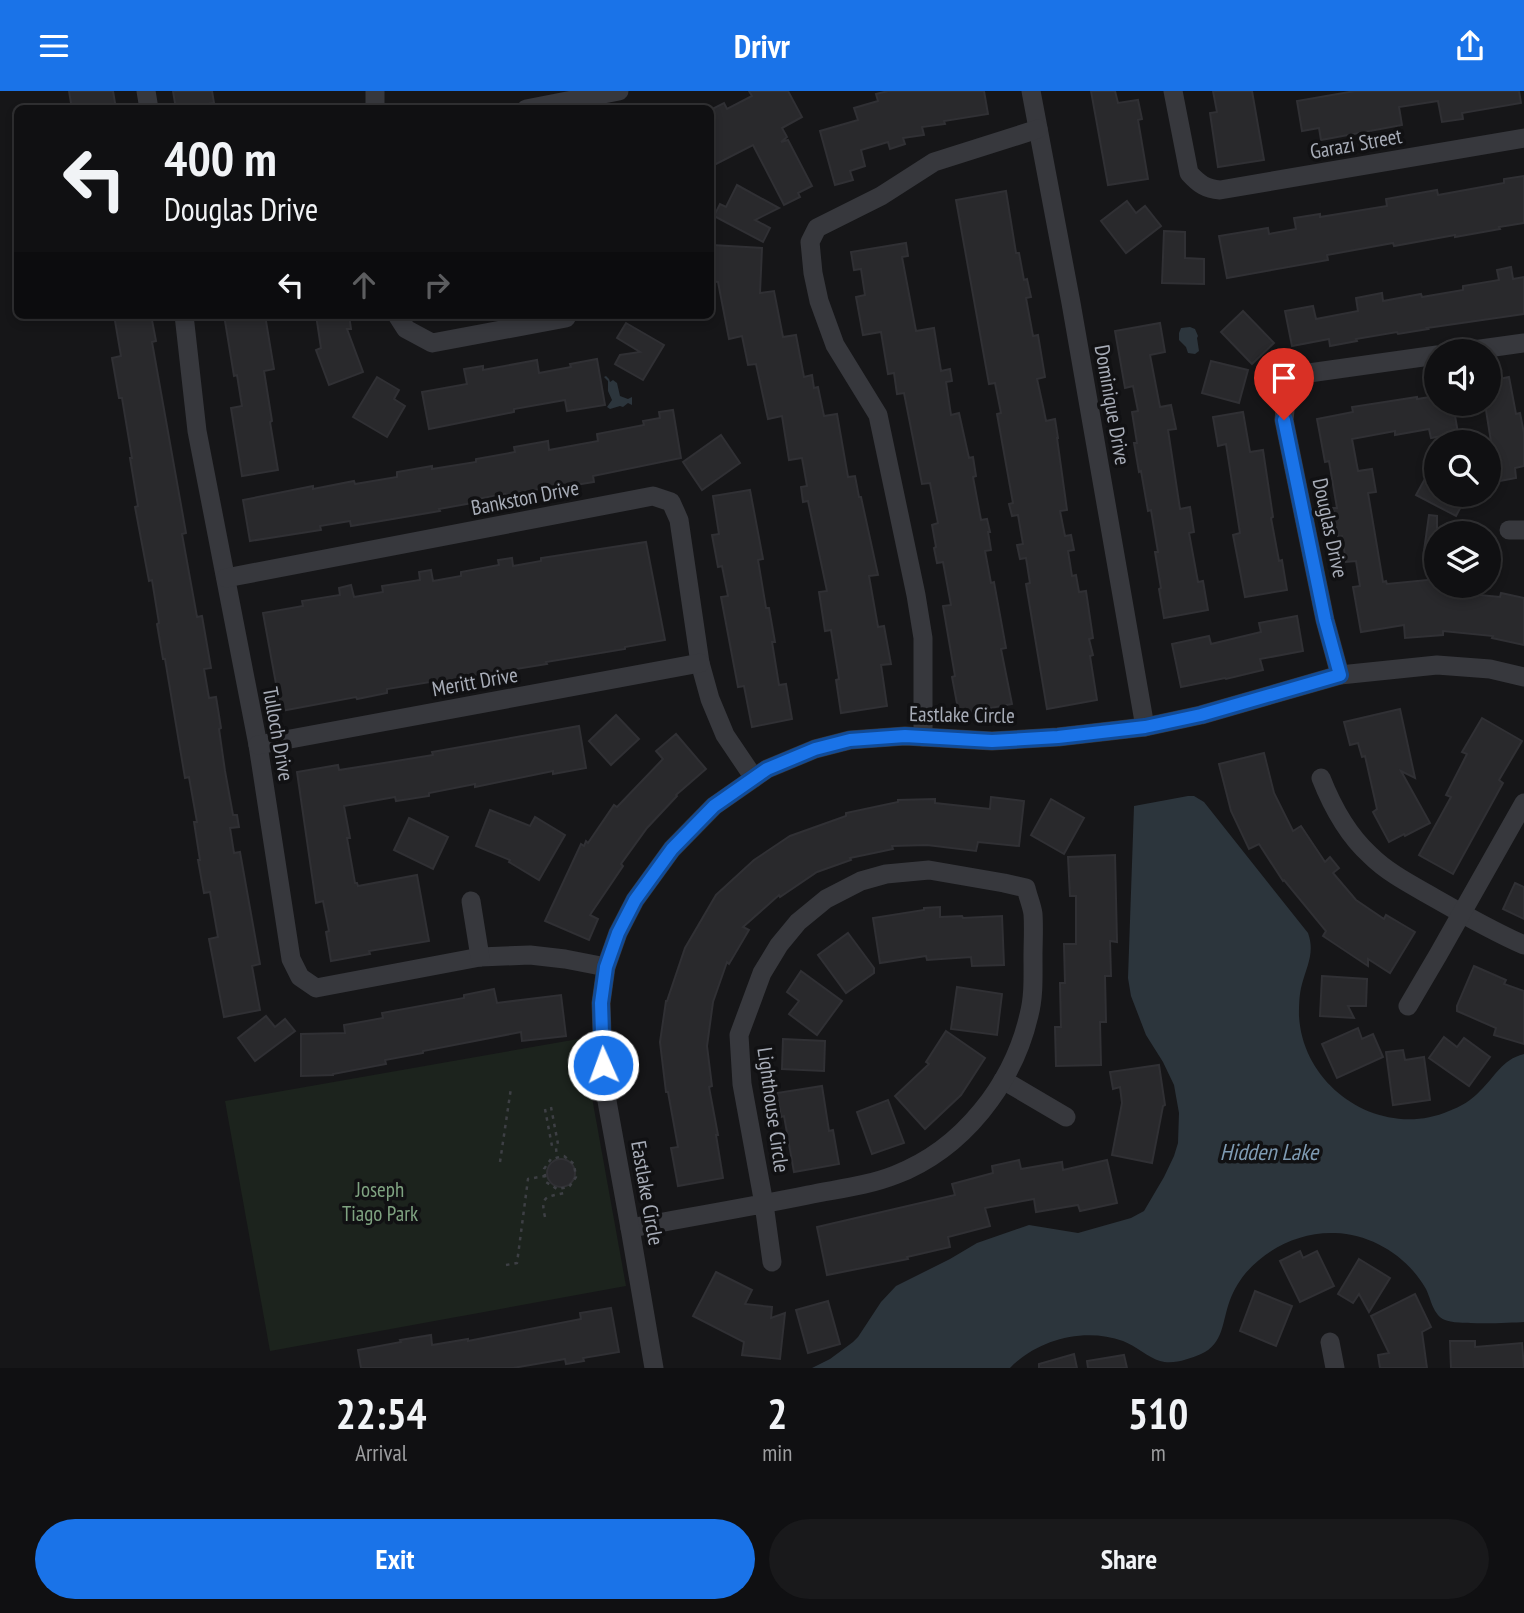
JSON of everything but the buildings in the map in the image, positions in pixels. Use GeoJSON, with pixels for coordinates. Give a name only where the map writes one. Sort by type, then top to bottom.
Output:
{"type":"FeatureCollection","features":[{"type":"Feature","properties":{"kind":"street"},"geometry":{"type":"LineString","coordinates":[[544,105],[596,93],[620,91]]}},
{"type":"Feature","properties":{"kind":"street","name":"Dominique Drive"},"geometry":{"type":"LineString","coordinates":[[1031,91],[1145,727]]}},
{"type":"Feature","properties":{"kind":"street","name":"Garazi Street"},"geometry":{"type":"LineString","coordinates":[[1173,91],[1189,173],[1198,183],[1209,189],[1220,190],[1524,138]]}},
{"type":"Feature","properties":{"kind":"street"},"geometry":{"type":"LineString","coordinates":[[923,737],[923,638],[878,415],[835,345],[820,301],[810,242],[817,228],[881,196],[934,162],[1038,129]]}},
{"type":"Feature","properties":{"kind":"street","name":"Tulloch Drive"},"geometry":{"type":"LineString","coordinates":[[184,319],[197,431],[258,745],[290,959],[300,977],[316,988],[480,957],[530,955],[606,967]]}},
{"type":"Feature","properties":{"kind":"street"},"geometry":{"type":"LineString","coordinates":[[400,319],[406,329],[432,343],[561,319]]}},
{"type":"Feature","properties":{"kind":"street"},"geometry":{"type":"LineString","coordinates":[[1501,346],[1524,343]]}},
{"type":"Feature","properties":{"kind":"street","name":"Douglas Drive"},"geometry":{"type":"LineString","coordinates":[[1340,675],[1325,620],[1284,420],[1287,390],[1309,373],[1424,357]]}},
{"type":"Feature","properties":{"kind":"street","name":"Bankston Drive"},"geometry":{"type":"LineString","coordinates":[[226,578],[653,496],[671,502],[679,520],[700,663],[710,699],[725,735],[754,778]]}},
{"type":"Feature","properties":{"kind":"street","name":"Meritt Drive"},"geometry":{"type":"LineString","coordinates":[[258,745],[700,663]]}},
{"type":"Feature","properties":{"kind":"street","name":"Eastlake Circle"},"geometry":{"type":"LineString","coordinates":[[654,1368],[607,1101],[601,1003],[606,967],[618,933],[635,900],[672,849],[714,806],[767,769],[815,749],[850,740],[905,736],[992,741],[1145,727],[1201,715],[1340,675],[1437,665],[1490,669],[1524,677]]}},
{"type":"Feature","properties":{"kind":"street"},"geometry":{"type":"LineString","coordinates":[[1321,778],[1344,824],[1369,855],[1398,877],[1524,945]]}},
{"type":"Feature","properties":{"kind":"street"},"geometry":{"type":"LineString","coordinates":[[1408,1006],[1524,803]]}},
{"type":"Feature","properties":{"kind":"street","name":"Lighthouse Circle"},"geometry":{"type":"LineString","coordinates":[[929,870],[1026,888],[1033,913],[1032,994],[1029,1015],[1017,1052],[984,1110],[952,1142],[915,1166],[897,1174],[874,1182],[764,1204],[742,1084],[739,1035],[762,973],[792,929],[826,899],[860,881],[886,874],[929,870]]}},
{"type":"Feature","properties":{"kind":"street"},"geometry":{"type":"LineString","coordinates":[[471,901],[480,957]]}},
{"type":"Feature","properties":{"kind":"street"},"geometry":{"type":"LineString","coordinates":[[1003,1080],[1066,1117]]}},
{"type":"Feature","properties":{"kind":"street"},"geometry":{"type":"LineString","coordinates":[[630,1228],[764,1204],[772,1262]]}},
{"type":"Feature","properties":{"kind":"street"},"geometry":{"type":"LineString","coordinates":[[1330,1342],[1335,1368]]}},
{"type":"Feature","properties":{"kind":"path"},"geometry":{"type":"LineString","coordinates":[[500,1162],[510,1088]]}},
{"type":"Feature","properties":{"kind":"path"},"geometry":{"type":"LineString","coordinates":[[551,1107],[558,1145],[557,1158]]}},
{"type":"Feature","properties":{"kind":"path"},"geometry":{"type":"LineString","coordinates":[[545,1109],[552,1146],[556,1149]]}},
{"type":"Feature","properties":{"kind":"path"},"geometry":{"type":"LineString","coordinates":[[564,1156],[574,1164],[576,1177],[569,1187],[557,1189],[546,1182],[545,1176],[544,1169],[551,1159],[564,1156]]}},
{"type":"Feature","properties":{"kind":"path"},"geometry":{"type":"LineString","coordinates":[[506,1265],[517,1263],[528,1179],[545,1176]]}},
{"type":"Feature","properties":{"kind":"path"},"geometry":{"type":"LineString","coordinates":[[545,1216],[544,1199],[564,1193],[563,1188]]}},
{"type":"Feature","properties":{"kind":"green space","name":"Joseph Tiago Park"},"geometry":{"type":"Polygon","coordinates":[[[589,1038],[591,1092],[626,1286],[270,1351],[225,1101],[589,1038]]]}},
{"type":"Feature","properties":{"kind":"water"},"geometry":{"type":"Polygon","coordinates":[[[1181,328],[1195,329],[1198,336],[1199,351],[1195,354],[1188,353],[1179,340],[1181,328]]]}},
{"type":"Feature","properties":{"kind":"water"},"geometry":{"type":"Polygon","coordinates":[[[604,377],[610,382],[613,380],[617,383],[620,396],[628,399],[632,397],[632,405],[628,403],[623,407],[607,407],[612,400],[608,381],[604,377]]]}},
{"type":"Feature","properties":{"kind":"water","name":"Hidden Lake"},"geometry":{"type":"Polygon","coordinates":[[[1194,796],[1204,802],[1308,933],[1310,953],[1299,1004],[1304,1042],[1315,1066],[1331,1086],[1350,1102],[1373,1113],[1398,1119],[1423,1118],[1449,1111],[1477,1094],[1504,1064],[1524,1054],[1524,1322],[1471,1323],[1445,1320],[1435,1311],[1418,1277],[1388,1249],[1349,1234],[1319,1234],[1287,1243],[1258,1260],[1237,1285],[1214,1344],[1209,1350],[1181,1361],[1160,1361],[1123,1341],[1093,1335],[1063,1338],[1048,1343],[1021,1358],[1010,1368],[812,1368],[853,1342],[881,1302],[896,1286],[977,1243],[1029,1225],[1078,1233],[1131,1218],[1144,1211],[1174,1156],[1178,1143],[1179,1113],[1174,1085],[1146,1035],[1131,996],[1128,978],[1134,806],[1194,796]]]}},
{"type":"Feature","properties":{"kind":"route"},"geometry":{"type":"LineString","coordinates":[[603,1065],[601,1003],[606,967],[618,933],[635,900],[672,849],[714,806],[767,769],[815,749],[850,740],[905,736],[992,741],[1145,727],[1201,715],[1340,675],[1325,620],[1284,420]]}}]}
